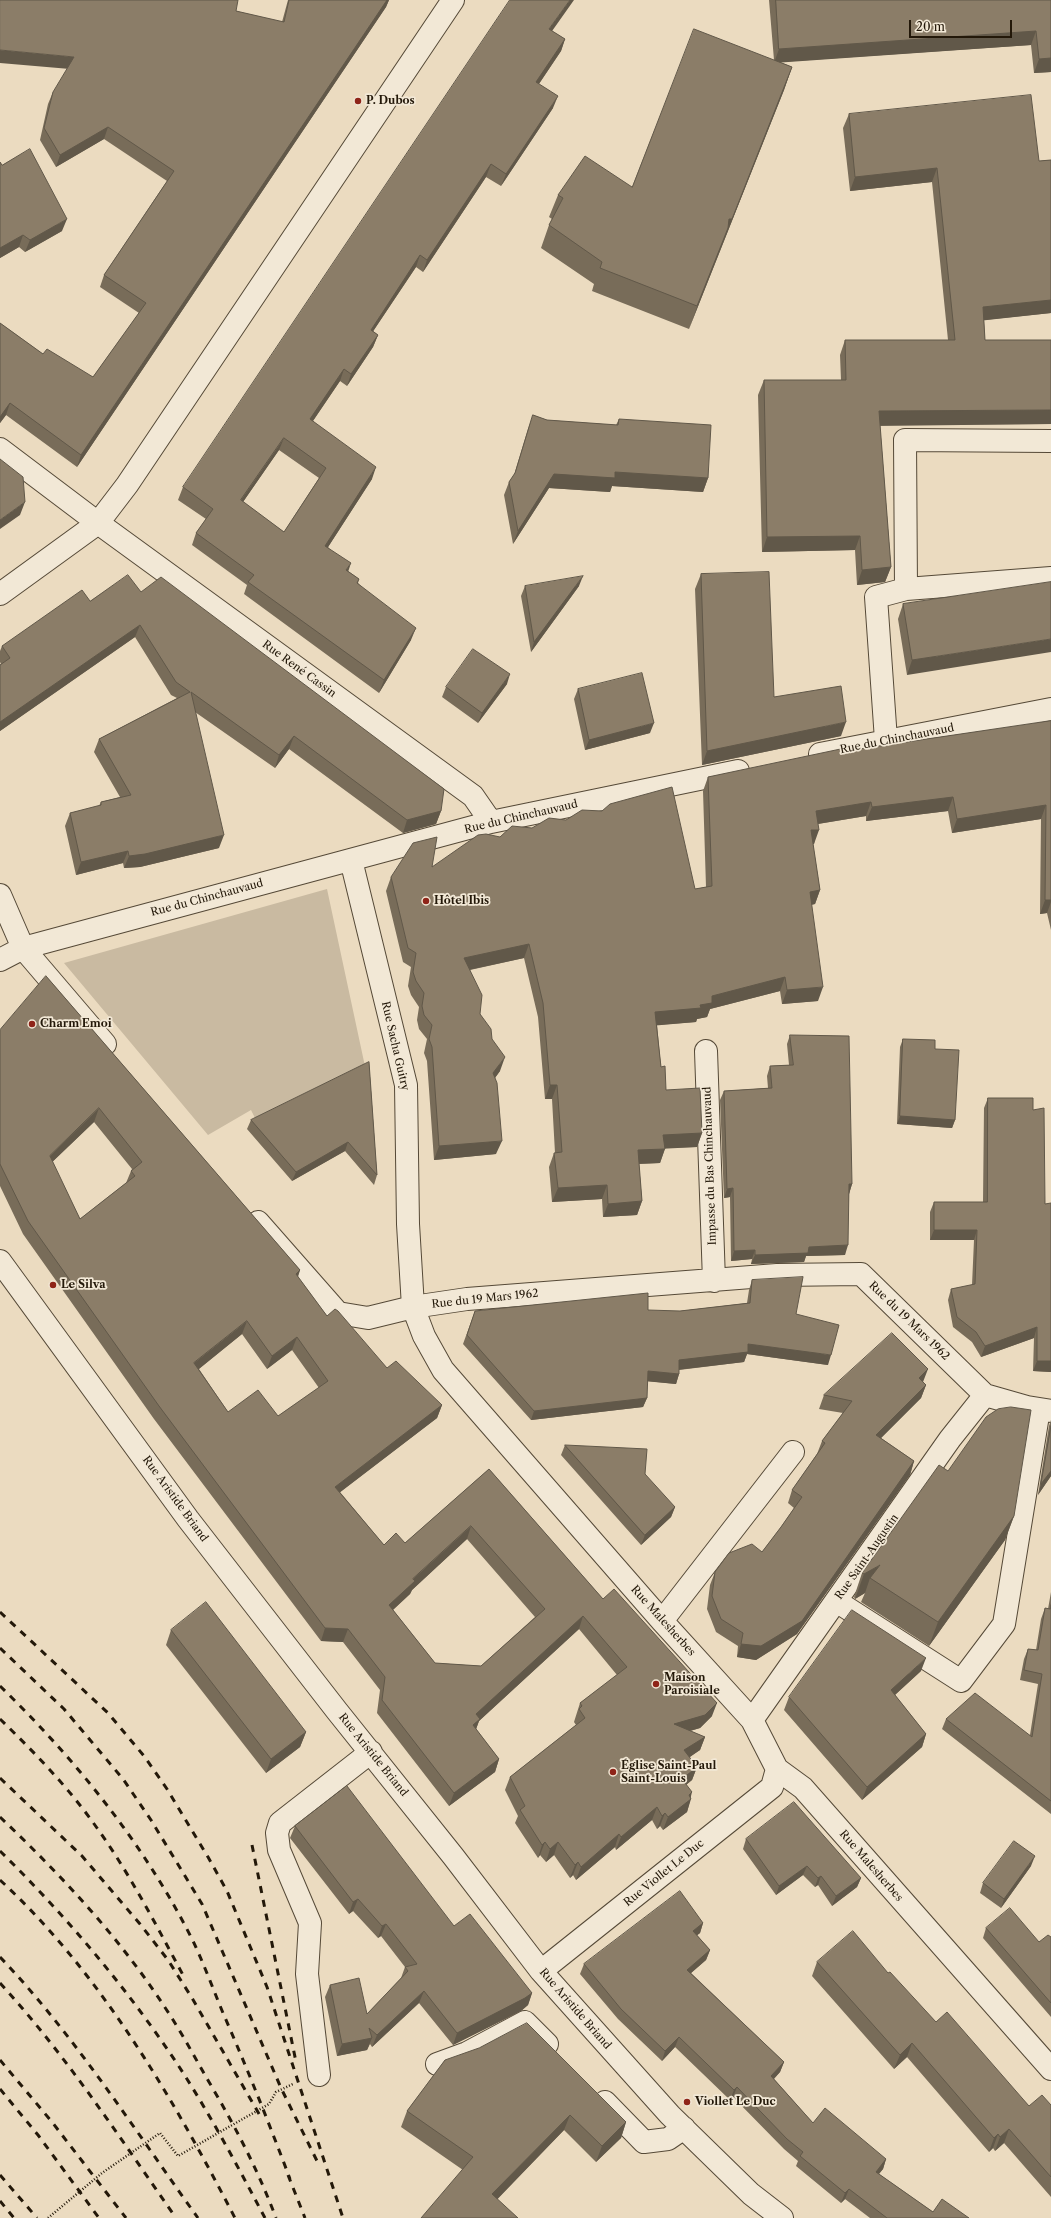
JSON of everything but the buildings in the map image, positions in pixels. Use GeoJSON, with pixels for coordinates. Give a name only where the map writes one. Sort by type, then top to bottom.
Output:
{"type":"FeatureCollection","features":[{"type":"Feature","properties":{"kind":"street"},"geometry":{"type":"LineString","coordinates":[[0,594],[98,523],[127,485],[453,0]]}},
{"type":"Feature","properties":{"kind":"street"},"geometry":{"type":"LineString","coordinates":[[906,589],[905,440],[1051,441]]}},
{"type":"Feature","properties":{"kind":"street","name":"Rue René Cassin"},"geometry":{"type":"LineString","coordinates":[[0,449],[98,523],[473,796],[491,822]]}},
{"type":"Feature","properties":{"kind":"street"},"geometry":{"type":"LineString","coordinates":[[886,740],[876,597],[906,589],[1051,578]]}},
{"type":"Feature","properties":{"kind":"street","name":"Rue du Chinchauvaud"},"geometry":{"type":"LineString","coordinates":[[800,758],[1051,709]]}},
{"type":"Feature","properties":{"kind":"street","name":"Rue du Chinchauvaud"},"geometry":{"type":"LineString","coordinates":[[0,960],[23,948],[491,822],[761,766]]}},
{"type":"Feature","properties":{"kind":"street","name":"Rue Sacha Guitry"},"geometry":{"type":"LineString","coordinates":[[351,860],[406,1085],[408,1224],[413,1307]]}},
{"type":"Feature","properties":{"kind":"street"},"geometry":{"type":"LineString","coordinates":[[0,895],[23,948],[118,1060]]}},
{"type":"Feature","properties":{"kind":"street","name":"Impasse du Bas Chinchauvaud"},"geometry":{"type":"LineString","coordinates":[[706,1051],[714,1281]]}},
{"type":"Feature","properties":{"kind":"street","name":"Rue du 19 Mars 1962"},"geometry":{"type":"LineString","coordinates":[[245,1207],[338,1313],[368,1318],[413,1307],[467,1299],[777,1275],[861,1274],[985,1395],[1045,1410]]}},
{"type":"Feature","properties":{"kind":"street","name":"Rue Aristide Briand"},"geometry":{"type":"LineString","coordinates":[[0,1261],[188,1519],[541,1971],[684,2128],[751,2194],[782,2218]]}},
{"type":"Feature","properties":{"kind":"street","name":"Rue Malesherbes"},"geometry":{"type":"LineString","coordinates":[[413,1307],[424,1336],[443,1370],[662,1621],[752,1720],[777,1769],[803,1788],[1051,2069]]}},
{"type":"Feature","properties":{"kind":"street","name":"Rue Saint-Augustin"},"geometry":{"type":"LineString","coordinates":[[752,1720],[950,1439],[985,1395]]}},
{"type":"Feature","properties":{"kind":"street"},"geometry":{"type":"LineString","coordinates":[[836,1601],[960,1681],[1004,1624],[1045,1410]]}},
{"type":"Feature","properties":{"kind":"street"},"geometry":{"type":"LineString","coordinates":[[662,1621],[793,1452]]}},
{"type":"Feature","properties":{"kind":"street"},"geometry":{"type":"LineString","coordinates":[[320,2074],[307,1974],[310,1923],[305,1908],[279,1850],[277,1833],[280,1823],[371,1752]]}},
{"type":"Feature","properties":{"kind":"street","name":"Rue Viollet Le Duc"},"geometry":{"type":"LineString","coordinates":[[541,1971],[772,1787],[777,1769]]}},
{"type":"Feature","properties":{"kind":"street"},"geometry":{"type":"LineString","coordinates":[[437,2064],[467,2053],[525,2022],[563,2060]]}},
{"type":"Feature","properties":{"kind":"street"},"geometry":{"type":"LineString","coordinates":[[590,2087],[644,2142],[668,2140],[684,2128]]}},
{"type":"Feature","properties":{"kind":"path"},"geometry":{"type":"LineString","coordinates":[[48,2218],[102,2173],[160,2133],[178,2156],[269,2104],[276,2092],[282,2088],[320,2074]]}},
{"type":"Feature","properties":{"kind":"shaded area"},"geometry":{"type":"Polygon","coordinates":[[[327,889],[366,1071],[258,1124],[251,1110],[208,1135],[64,963],[327,889]]]}},
{"type":"Feature","properties":{"kind":"railway"},"geometry":{"type":"LineString","coordinates":[[0,1612],[108,1713],[144,1756],[167,1789],[208,1857],[227,1891],[267,1987],[343,2218]]}},
{"type":"Feature","properties":{"kind":"railway"},"geometry":{"type":"LineString","coordinates":[[0,1648],[64,1709],[123,1779],[151,1820],[202,1904],[281,2088],[319,2165]]}},
{"type":"Feature","properties":{"kind":"railway"},"geometry":{"type":"LineString","coordinates":[[0,1686],[28,1714],[82,1774],[107,1805],[153,1871],[174,1906],[201,1959],[258,2096],[290,2179]]}},
{"type":"Feature","properties":{"kind":"railway"},"geometry":{"type":"LineString","coordinates":[[0,1719],[51,1771],[97,1828],[132,1882],[183,1975]]}},
{"type":"Feature","properties":{"kind":"railway"},"geometry":{"type":"LineString","coordinates":[[0,1778],[82,1856],[140,1924],[168,1960],[192,1998],[262,2119]]}},
{"type":"Feature","properties":{"kind":"railway"},"geometry":{"type":"LineString","coordinates":[[0,1817],[45,1861],[89,1908],[129,1957],[166,2009],[178,2027],[246,2148],[276,2218]]}},
{"type":"Feature","properties":{"kind":"railway"},"geometry":{"type":"LineString","coordinates":[[252,1845],[296,2062]]}},
{"type":"Feature","properties":{"kind":"railway"},"geometry":{"type":"LineString","coordinates":[[0,1851],[72,1927],[138,2008],[178,2065],[201,2102],[265,2218]]}},
{"type":"Feature","properties":{"kind":"railway"},"geometry":{"type":"LineString","coordinates":[[0,1880],[36,1916],[70,1955],[132,2038],[186,2128],[235,2218]]}},
{"type":"Feature","properties":{"kind":"railway"},"geometry":{"type":"LineString","coordinates":[[0,1957],[54,2019],[79,2051],[198,2218]]}},
{"type":"Feature","properties":{"kind":"railway"},"geometry":{"type":"LineString","coordinates":[[0,1983],[24,2010],[70,2068],[176,2218]]}},
{"type":"Feature","properties":{"kind":"railway"},"geometry":{"type":"LineString","coordinates":[[0,2060],[52,2122],[126,2218]]}},
{"type":"Feature","properties":{"kind":"railway"},"geometry":{"type":"LineString","coordinates":[[0,2089],[38,2135],[99,2218]]}},
{"type":"Feature","properties":{"kind":"railway"},"geometry":{"type":"LineString","coordinates":[[0,2175],[37,2218]]}},
{"type":"Feature","properties":{"kind":"railway"},"geometry":{"type":"LineString","coordinates":[[288,2175],[305,2218]]}},
{"type":"Feature","properties":{"kind":"railway"},"geometry":{"type":"LineString","coordinates":[[0,2201],[14,2218]]}},
{"type":"Feature","properties":{"kind":"place","name":"P. Dubos"},"geometry":{"type":"Point","coordinates":[358,101]}},
{"type":"Feature","properties":{"kind":"place","name":"Hôtel Ibis"},"geometry":{"type":"Point","coordinates":[426,901]}},
{"type":"Feature","properties":{"kind":"place","name":"Charm Emoi"},"geometry":{"type":"Point","coordinates":[32,1024]}},
{"type":"Feature","properties":{"kind":"place","name":"Le Silva"},"geometry":{"type":"Point","coordinates":[53,1285]}},
{"type":"Feature","properties":{"kind":"place","name":"Maison Paroisiale"},"geometry":{"type":"Point","coordinates":[656,1684]}},
{"type":"Feature","properties":{"kind":"place","name":"Église Saint-Paul Saint-Louis"},"geometry":{"type":"Point","coordinates":[613,1772]}},
{"type":"Feature","properties":{"kind":"place","name":"Viollet Le Duc"},"geometry":{"type":"Point","coordinates":[687,2102]}}]}
